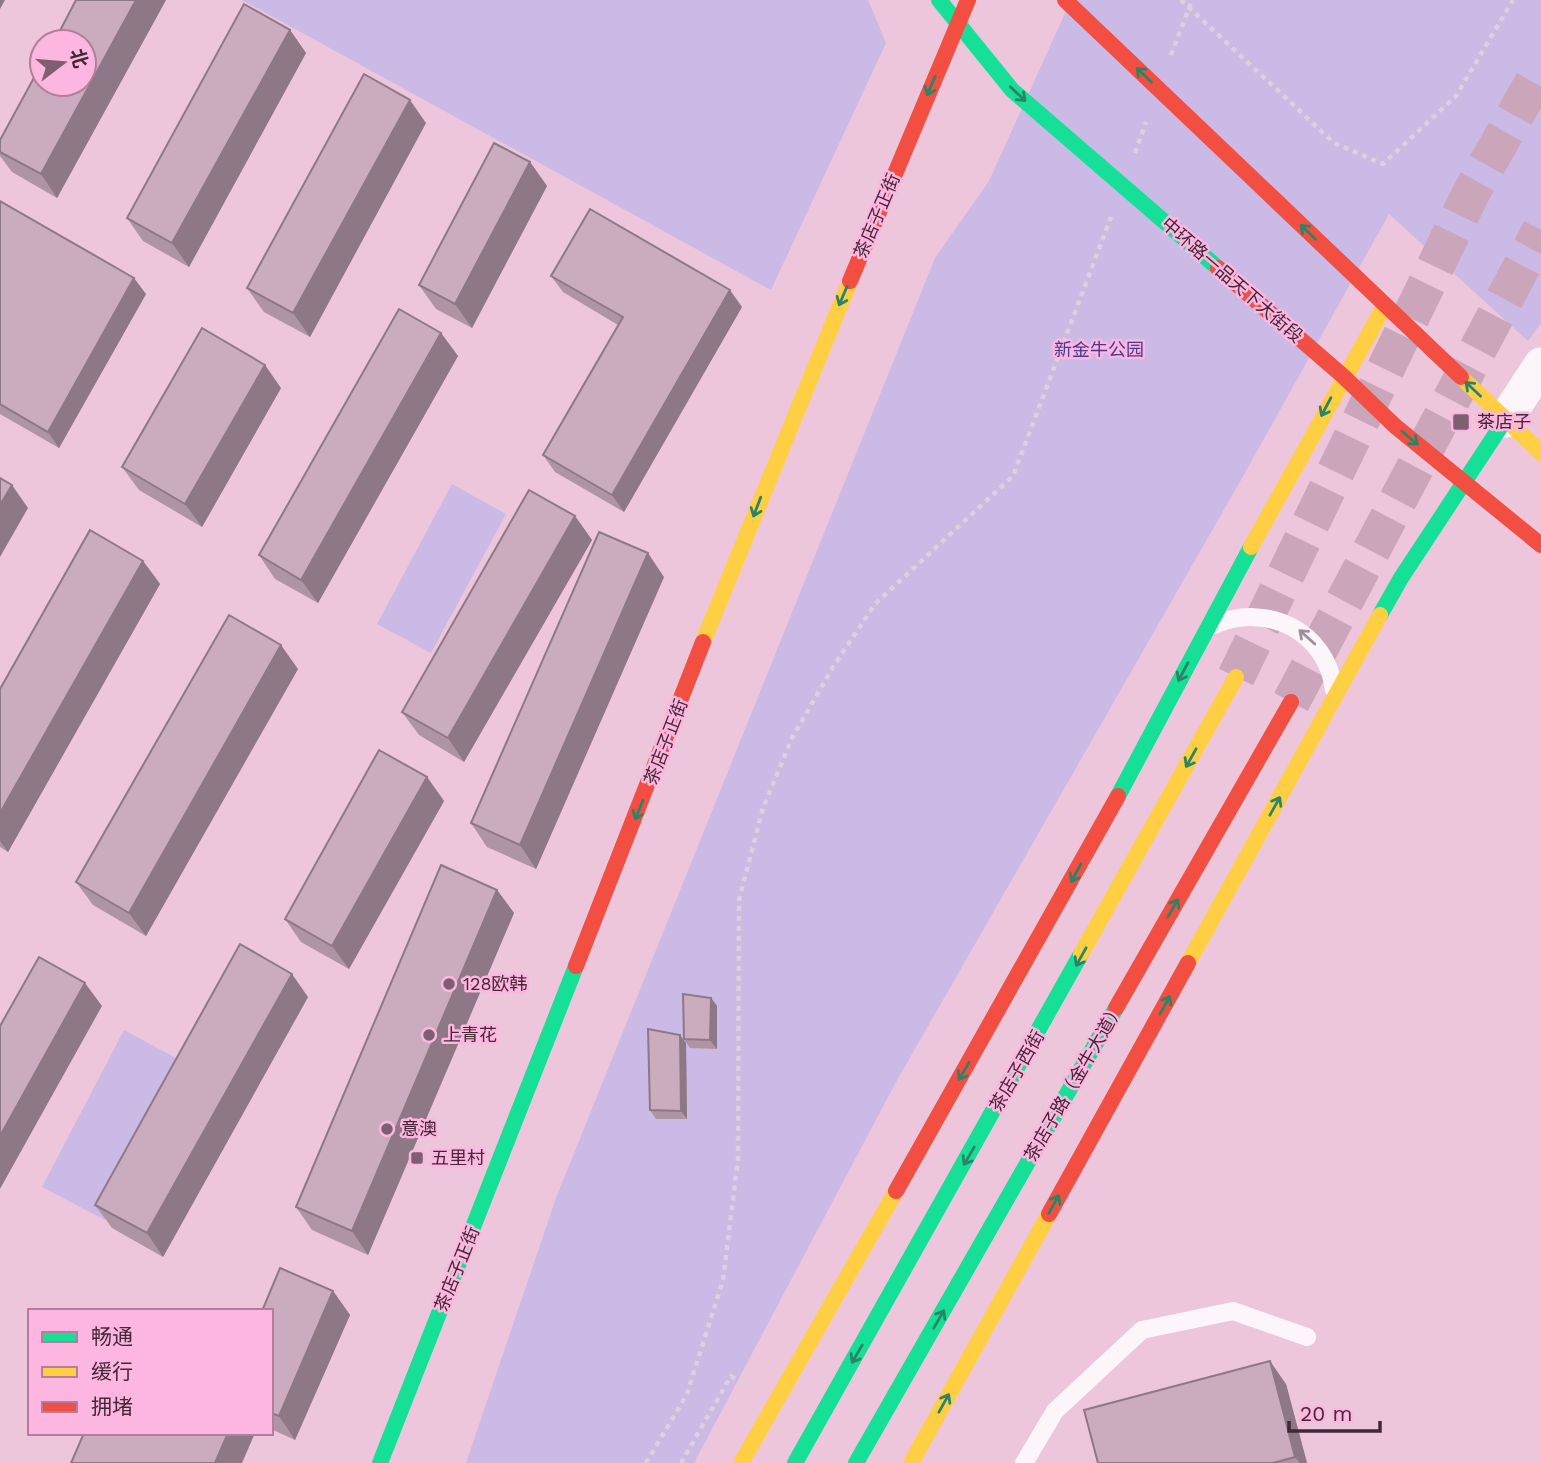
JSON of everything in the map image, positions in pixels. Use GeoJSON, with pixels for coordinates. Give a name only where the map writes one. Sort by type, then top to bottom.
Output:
{"type":"FeatureCollection","features":[{"type":"Feature","properties":{"kind":"main road","name":"中环路一品天下大街段"},"geometry":{"type":"LineString","coordinates":[[939,0],[1012,90],[1343,376],[1462,483],[1541,544]]}},
{"type":"Feature","properties":{"kind":"main road","name":"茶店子正街"},"geometry":{"type":"LineString","coordinates":[[380,1463],[778,452],[968,0]]}},
{"type":"Feature","properties":{"kind":"main road"},"geometry":{"type":"LineString","coordinates":[[1065,0],[1541,453]]}},
{"type":"Feature","properties":{"kind":"main road"},"geometry":{"type":"LineString","coordinates":[[741,1463],[1063,898],[1343,376],[1385,305]]}},
{"type":"Feature","properties":{"kind":"main road"},"geometry":{"type":"LineString","coordinates":[[911,1463],[1401,578],[1505,420]]}},
{"type":"Feature","properties":{"kind":"main road","name":"茶店子西街"},"geometry":{"type":"LineString","coordinates":[[795,1463],[1236,677]]}},
{"type":"Feature","properties":{"kind":"main road","name":"茶店子路（金牛大道）"},"geometry":{"type":"LineString","coordinates":[[856,1463],[1291,702]]}},
{"type":"Feature","properties":{"kind":"street"},"geometry":{"type":"LineString","coordinates":[[1505,420],[1541,365]]}},
{"type":"Feature","properties":{"kind":"lane"},"geometry":{"type":"LineString","coordinates":[[1207,629],[1224,621],[1259,617],[1278,619],[1297,628],[1325,656],[1333,675],[1335,697]]}},
{"type":"Feature","properties":{"kind":"lane"},"geometry":{"type":"LineString","coordinates":[[1024,1463],[1055,1411],[1142,1331],[1233,1311],[1307,1337]]}},
{"type":"Feature","properties":{"kind":"path"},"geometry":{"type":"LineString","coordinates":[[1181,0],[1334,144],[1383,164],[1456,96],[1513,0]]}},
{"type":"Feature","properties":{"kind":"path"},"geometry":{"type":"LineString","coordinates":[[1168,64],[1192,0]]}},
{"type":"Feature","properties":{"kind":"path"},"geometry":{"type":"LineString","coordinates":[[1134,154],[1149,116]]}},
{"type":"Feature","properties":{"kind":"path"},"geometry":{"type":"LineString","coordinates":[[646,1463],[687,1394],[723,1280],[738,1159],[739,900],[763,808],[792,738],[833,667],[875,604],[1013,476],[1115,206]]}},
{"type":"Feature","properties":{"kind":"path"},"geometry":{"type":"LineString","coordinates":[[681,1463],[731,1376],[748,1385]]}},
{"type":"Feature","properties":{"kind":"green space"},"geometry":{"type":"Polygon","coordinates":[[[242,0],[868,0],[886,43],[771,290],[242,0]]]}},
{"type":"Feature","properties":{"kind":"green space","name":"新金牛公园"},"geometry":{"type":"Polygon","coordinates":[[[1071,0],[1541,0],[1541,323],[1528,341],[1389,214],[1241,480],[896,1082],[694,1463],[466,1463],[556,1198],[935,258],[989,181],[1071,0]]]}},
{"type":"Feature","properties":{"kind":"green space"},"geometry":{"type":"Polygon","coordinates":[[[452,484],[506,514],[431,653],[377,624],[452,484]]]}},
{"type":"Feature","properties":{"kind":"green space"},"geometry":{"type":"Polygon","coordinates":[[[124,1030],[187,1064],[105,1220],[42,1187],[124,1030]]]}},
{"type":"Feature","properties":{"kind":"building"},"geometry":{"type":"Polygon","coordinates":[[[76,0],[136,0],[98,70],[98,28],[61,28],[76,0]]]}},
{"type":"Feature","properties":{"kind":"building"},"geometry":{"type":"Polygon","coordinates":[[[244,4],[290,30],[172,243],[127,218],[244,4]]]}},
{"type":"Feature","properties":{"kind":"building"},"geometry":{"type":"Polygon","coordinates":[[[364,74],[410,100],[293,313],[247,288],[364,74]]]}},
{"type":"Feature","properties":{"kind":"building"},"geometry":{"type":"Polygon","coordinates":[[[28,89],[28,98],[82,98],[41,174],[0,152],[0,140],[28,89]]]}},
{"type":"Feature","properties":{"kind":"building"},"geometry":{"type":"Polygon","coordinates":[[[494,143],[530,162],[455,304],[419,285],[494,143]]]}},
{"type":"Feature","properties":{"kind":"building"},"geometry":{"type":"Polygon","coordinates":[[[0,201],[134,278],[48,432],[0,404],[0,201]]]}},
{"type":"Feature","properties":{"kind":"building"},"geometry":{"type":"Polygon","coordinates":[[[590,209],[730,290],[612,495],[543,455],[623,317],[551,276],[590,209]]]}},
{"type":"Feature","properties":{"kind":"building"},"geometry":{"type":"Polygon","coordinates":[[[399,309],[441,333],[301,580],[259,555],[399,309]]]}},
{"type":"Feature","properties":{"kind":"building"},"geometry":{"type":"Polygon","coordinates":[[[202,328],[265,365],[185,504],[122,467],[202,328]]]}},
{"type":"Feature","properties":{"kind":"building"},"geometry":{"type":"Polygon","coordinates":[[[0,478],[12,485],[0,505],[0,478]]]}},
{"type":"Feature","properties":{"kind":"building"},"geometry":{"type":"Polygon","coordinates":[[[529,490],[575,516],[448,738],[402,712],[529,490]]]}},
{"type":"Feature","properties":{"kind":"building"},"geometry":{"type":"Polygon","coordinates":[[[90,530],[143,561],[0,813],[0,689],[90,530]]]}},
{"type":"Feature","properties":{"kind":"building"},"geometry":{"type":"Polygon","coordinates":[[[599,532],[648,553],[520,845],[471,823],[599,532]]]}},
{"type":"Feature","properties":{"kind":"building"},"geometry":{"type":"Polygon","coordinates":[[[229,615],[281,645],[129,913],[76,882],[229,615]]]}},
{"type":"Feature","properties":{"kind":"building"},"geometry":{"type":"Polygon","coordinates":[[[379,750],[427,777],[332,946],[285,919],[379,750]]]}},
{"type":"Feature","properties":{"kind":"building"},"geometry":{"type":"Polygon","coordinates":[[[441,865],[497,890],[352,1231],[296,1207],[441,865]]]}},
{"type":"Feature","properties":{"kind":"building"},"geometry":{"type":"Polygon","coordinates":[[[240,944],[292,974],[147,1233],[95,1205],[240,944]]]}},
{"type":"Feature","properties":{"kind":"building"},"geometry":{"type":"Polygon","coordinates":[[[39,957],[85,983],[0,1136],[0,1026],[39,957]]]}},
{"type":"Feature","properties":{"kind":"building"},"geometry":{"type":"Polygon","coordinates":[[[683,994],[711,998],[710,1040],[684,1039],[683,994]]]}},
{"type":"Feature","properties":{"kind":"building"},"geometry":{"type":"Polygon","coordinates":[[[648,1029],[680,1035],[681,1111],[650,1110],[648,1029]]]}},
{"type":"Feature","properties":{"kind":"building"},"geometry":{"type":"Polygon","coordinates":[[[280,1268],[333,1291],[279,1416],[273,1414],[273,1309],[263,1309],[280,1268]]]}},
{"type":"Feature","properties":{"kind":"building"},"geometry":{"type":"Polygon","coordinates":[[[1270,1361],[1295,1457],[1273,1463],[1098,1463],[1084,1410],[1270,1361]]]}},
{"type":"Feature","properties":{"kind":"building"},"geometry":{"type":"Polygon","coordinates":[[[83,1435],[227,1435],[215,1463],[71,1463],[83,1435]]]}},
{"type":"Feature","properties":{"kind":"tunnel"},"geometry":{"type":"LineString","coordinates":[[1236,677],[1471,193],[1541,69]]}},
{"type":"Feature","properties":{"kind":"tunnel"},"geometry":{"type":"LineString","coordinates":[[1291,702],[1541,230]]}},
{"type":"Feature","properties":{"kind":"traffic: fast"},"geometry":{"type":"LineString","coordinates":[[939,0],[1012,90],[1218,268]]}},
{"type":"Feature","properties":{"kind":"traffic: fast"},"geometry":{"type":"LineString","coordinates":[[1380,615],[1401,578],[1505,420]]}},
{"type":"Feature","properties":{"kind":"traffic: fast"},"geometry":{"type":"LineString","coordinates":[[1118,796],[1251,547]]}},
{"type":"Feature","properties":{"kind":"traffic: fast"},"geometry":{"type":"LineString","coordinates":[[795,1463],[1081,954]]}},
{"type":"Feature","properties":{"kind":"traffic: fast"},"geometry":{"type":"LineString","coordinates":[[380,1463],[576,966]]}},
{"type":"Feature","properties":{"kind":"traffic: fast"},"geometry":{"type":"LineString","coordinates":[[856,1463],[1116,1008]]}},
{"type":"Feature","properties":{"kind":"traffic: slow"},"geometry":{"type":"LineString","coordinates":[[703,642],[850,281]]}},
{"type":"Feature","properties":{"kind":"traffic: slow"},"geometry":{"type":"LineString","coordinates":[[1251,547],[1385,305]]}},
{"type":"Feature","properties":{"kind":"traffic: slow"},"geometry":{"type":"LineString","coordinates":[[1461,377],[1541,453]]}},
{"type":"Feature","properties":{"kind":"traffic: slow"},"geometry":{"type":"LineString","coordinates":[[1188,963],[1380,615]]}},
{"type":"Feature","properties":{"kind":"traffic: slow"},"geometry":{"type":"LineString","coordinates":[[1081,954],[1236,677]]}},
{"type":"Feature","properties":{"kind":"traffic: slow"},"geometry":{"type":"LineString","coordinates":[[741,1463],[896,1191]]}},
{"type":"Feature","properties":{"kind":"traffic: slow"},"geometry":{"type":"LineString","coordinates":[[911,1463],[1049,1214]]}},
{"type":"Feature","properties":{"kind":"traffic: jam"},"geometry":{"type":"LineString","coordinates":[[850,281],[968,0]]}},
{"type":"Feature","properties":{"kind":"traffic: jam"},"geometry":{"type":"LineString","coordinates":[[1065,0],[1461,377]]}},
{"type":"Feature","properties":{"kind":"traffic: jam"},"geometry":{"type":"LineString","coordinates":[[1218,268],[1343,376],[1395,426],[1541,545]]}},
{"type":"Feature","properties":{"kind":"traffic: jam"},"geometry":{"type":"LineString","coordinates":[[576,966],[703,642]]}},
{"type":"Feature","properties":{"kind":"traffic: jam"},"geometry":{"type":"LineString","coordinates":[[1116,1008],[1291,702]]}},
{"type":"Feature","properties":{"kind":"traffic: jam"},"geometry":{"type":"LineString","coordinates":[[896,1191],[1118,796]]}},
{"type":"Feature","properties":{"kind":"traffic: jam"},"geometry":{"type":"LineString","coordinates":[[1049,1214],[1188,963]]}},
{"type":"Feature","properties":{"kind":"place","name":"茶店子"},"geometry":{"type":"Point","coordinates":[1461,422]}},
{"type":"Feature","properties":{"kind":"place","name":"128欧韩"},"geometry":{"type":"Point","coordinates":[449,984]}},
{"type":"Feature","properties":{"kind":"place","name":"上青花"},"geometry":{"type":"Point","coordinates":[429,1035]}},
{"type":"Feature","properties":{"kind":"place","name":"意澳"},"geometry":{"type":"Point","coordinates":[387,1129]}},
{"type":"Feature","properties":{"kind":"place","name":"五里村"},"geometry":{"type":"Point","coordinates":[417,1158]}}]}
